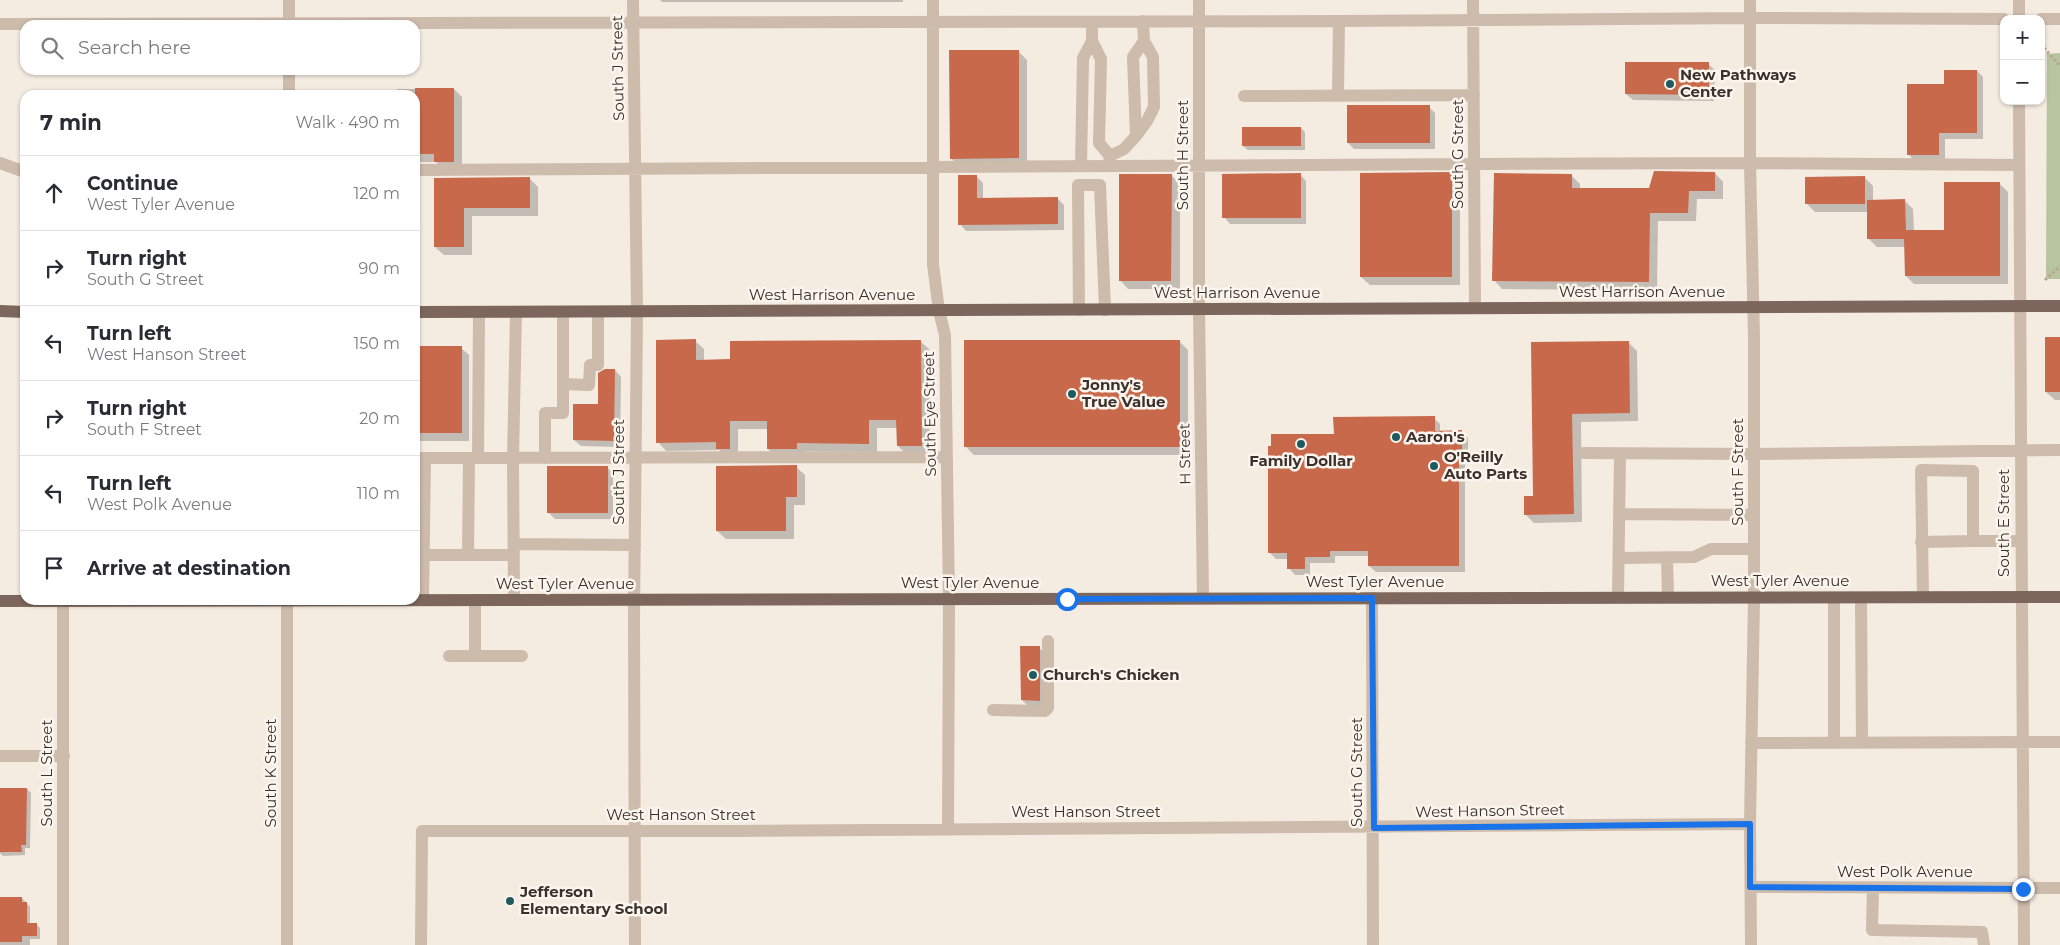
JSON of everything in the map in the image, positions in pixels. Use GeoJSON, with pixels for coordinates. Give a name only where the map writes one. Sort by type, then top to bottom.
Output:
{"type":"FeatureCollection","features":[{"type":"Feature","properties":{"kind":"main road","name":"West Harrison Avenue"},"geometry":{"type":"LineString","coordinates":[[420,312],[2060,306]]}},
{"type":"Feature","properties":{"kind":"main road"},"geometry":{"type":"LineString","coordinates":[[0,312],[20,312]]}},
{"type":"Feature","properties":{"kind":"main road","name":"West Tyler Avenue"},"geometry":{"type":"LineString","coordinates":[[423,600],[2060,597]]}},
{"type":"Feature","properties":{"kind":"main road","name":"West Tyler Avenue"},"geometry":{"type":"LineString","coordinates":[[0,601],[20,601]]}},
{"type":"Feature","properties":{"kind":"street"},"geometry":{"type":"LineString","coordinates":[[289,0],[289,20]]}},
{"type":"Feature","properties":{"kind":"street","name":"South J Street"},"geometry":{"type":"LineString","coordinates":[[633,0],[637,312],[635,945]]}},
{"type":"Feature","properties":{"kind":"street","name":"South Eye Street"},"geometry":{"type":"LineString","coordinates":[[933,0],[933,264],[939,311],[945,336],[949,599],[948,829]]}},
{"type":"Feature","properties":{"kind":"street","name":"South H Street"},"geometry":{"type":"LineString","coordinates":[[1198,0],[1199,310]]}},
{"type":"Feature","properties":{"kind":"street","name":"South G Street"},"geometry":{"type":"LineString","coordinates":[[1473,0],[1475,308]]}},
{"type":"Feature","properties":{"kind":"street","name":"South F Street"},"geometry":{"type":"LineString","coordinates":[[1750,0],[1754,454],[1754,598],[1750,824],[1751,945]]}},
{"type":"Feature","properties":{"kind":"street"},"geometry":{"type":"LineString","coordinates":[[2019,0],[2019,15]]}},
{"type":"Feature","properties":{"kind":"street"},"geometry":{"type":"LineString","coordinates":[[420,24],[1473,21],[1750,18],[2000,20]]}},
{"type":"Feature","properties":{"kind":"street"},"geometry":{"type":"LineString","coordinates":[[2045,20],[2060,19]]}},
{"type":"Feature","properties":{"kind":"street"},"geometry":{"type":"LineString","coordinates":[[1338,95],[1340,21]]}},
{"type":"Feature","properties":{"kind":"street"},"geometry":{"type":"LineString","coordinates":[[1092,22],[1092,41],[1101,59],[1099,143],[1109,161]]}},
{"type":"Feature","properties":{"kind":"street"},"geometry":{"type":"LineString","coordinates":[[1109,161],[1136,136],[1154,107],[1154,57],[1144,40],[1143,22]]}},
{"type":"Feature","properties":{"kind":"street"},"geometry":{"type":"LineString","coordinates":[[0,24],[20,24]]}},
{"type":"Feature","properties":{"kind":"street"},"geometry":{"type":"LineString","coordinates":[[1136,136],[1133,57],[1144,40]]}},
{"type":"Feature","properties":{"kind":"street"},"geometry":{"type":"LineString","coordinates":[[1087,184],[1084,166],[1083,58],[1092,41]]}},
{"type":"Feature","properties":{"kind":"street"},"geometry":{"type":"LineString","coordinates":[[288,90],[289,75]]}},
{"type":"Feature","properties":{"kind":"street"},"geometry":{"type":"LineString","coordinates":[[1244,96],[1474,95]]}},
{"type":"Feature","properties":{"kind":"street","name":"South E Street"},"geometry":{"type":"LineString","coordinates":[[2019,105],[2020,541],[2024,945]]}},
{"type":"Feature","properties":{"kind":"street"},"geometry":{"type":"LineString","coordinates":[[420,170],[1084,166],[1109,161],[1199,165],[1750,163],[2019,165]]}},
{"type":"Feature","properties":{"kind":"street"},"geometry":{"type":"LineString","coordinates":[[0,163],[20,170]]}},
{"type":"Feature","properties":{"kind":"street"},"geometry":{"type":"LineString","coordinates":[[1079,310],[1078,185],[1100,184],[1105,310]]}},
{"type":"Feature","properties":{"kind":"street","name":"H Street"},"geometry":{"type":"LineString","coordinates":[[1199,310],[1203,598]]}},
{"type":"Feature","properties":{"kind":"street"},"geometry":{"type":"LineString","coordinates":[[468,555],[474,458],[479,312]]}},
{"type":"Feature","properties":{"kind":"street"},"geometry":{"type":"LineString","coordinates":[[514,600],[513,459],[516,312]]}},
{"type":"Feature","properties":{"kind":"street"},"geometry":{"type":"LineString","coordinates":[[545,458],[545,413],[563,413],[563,312]]}},
{"type":"Feature","properties":{"kind":"street"},"geometry":{"type":"LineString","coordinates":[[563,384],[589,385],[590,364],[598,365],[598,312]]}},
{"type":"Feature","properties":{"kind":"street"},"geometry":{"type":"LineString","coordinates":[[1584,453],[1754,454],[2060,450]]}},
{"type":"Feature","properties":{"kind":"street"},"geometry":{"type":"LineString","coordinates":[[1974,451],[1974,541]]}},
{"type":"Feature","properties":{"kind":"street"},"geometry":{"type":"LineString","coordinates":[[1928,452],[1929,470]]}},
{"type":"Feature","properties":{"kind":"street"},"geometry":{"type":"LineString","coordinates":[[1618,597],[1620,454]]}},
{"type":"Feature","properties":{"kind":"street"},"geometry":{"type":"LineString","coordinates":[[423,600],[424,555],[420,458],[946,457]]}},
{"type":"Feature","properties":{"kind":"street"},"geometry":{"type":"LineString","coordinates":[[1923,597],[1921,470],[1973,471]]}},
{"type":"Feature","properties":{"kind":"street"},"geometry":{"type":"LineString","coordinates":[[1619,514],[1754,515]]}},
{"type":"Feature","properties":{"kind":"street"},"geometry":{"type":"LineString","coordinates":[[1921,542],[2020,541]]}},
{"type":"Feature","properties":{"kind":"street"},"geometry":{"type":"LineString","coordinates":[[424,555],[468,555],[514,550],[635,545]]}},
{"type":"Feature","properties":{"kind":"street"},"geometry":{"type":"LineString","coordinates":[[1619,558],[1694,558],[1711,549],[1754,550]]}},
{"type":"Feature","properties":{"kind":"street"},"geometry":{"type":"LineString","coordinates":[[1667,558],[1668,597]]}},
{"type":"Feature","properties":{"kind":"street","name":"South G Street"},"geometry":{"type":"LineString","coordinates":[[1372,598],[1373,945]]}},
{"type":"Feature","properties":{"kind":"street"},"geometry":{"type":"LineString","coordinates":[[1834,598],[1834,743]]}},
{"type":"Feature","properties":{"kind":"street"},"geometry":{"type":"LineString","coordinates":[[1861,598],[1862,743]]}},
{"type":"Feature","properties":{"kind":"street"},"geometry":{"type":"LineString","coordinates":[[475,600],[475,656]]}},
{"type":"Feature","properties":{"kind":"street","name":"South L Street"},"geometry":{"type":"LineString","coordinates":[[63,605],[63,945]]}},
{"type":"Feature","properties":{"kind":"street","name":"South K Street"},"geometry":{"type":"LineString","coordinates":[[286,605],[287,945]]}},
{"type":"Feature","properties":{"kind":"street"},"geometry":{"type":"LineString","coordinates":[[993,710],[1045,711],[1048,708],[1048,641]]}},
{"type":"Feature","properties":{"kind":"street"},"geometry":{"type":"LineString","coordinates":[[449,656],[522,656]]}},
{"type":"Feature","properties":{"kind":"street"},"geometry":{"type":"LineString","coordinates":[[1751,743],[2060,742]]}},
{"type":"Feature","properties":{"kind":"street"},"geometry":{"type":"LineString","coordinates":[[0,756],[64,756]]}},
{"type":"Feature","properties":{"kind":"street","name":"West Hanson Street"},"geometry":{"type":"LineString","coordinates":[[421,945],[422,831],[1374,828],[1750,824]]}},
{"type":"Feature","properties":{"kind":"street","name":"West Polk Avenue"},"geometry":{"type":"LineString","coordinates":[[1750,887],[2060,888]]}},
{"type":"Feature","properties":{"kind":"street"},"geometry":{"type":"LineString","coordinates":[[1873,888],[1872,930],[1982,932],[1984,945]]}},
{"type":"Feature","properties":{"kind":"path"},"geometry":{"type":"LineString","coordinates":[[2045,49],[2060,66]]}},
{"type":"Feature","properties":{"kind":"path"},"geometry":{"type":"LineString","coordinates":[[2044,280],[2060,266]]}},
{"type":"Feature","properties":{"kind":"green space"},"geometry":{"type":"Polygon","coordinates":[[[2060,53],[2060,279],[2046,279],[2047,54],[2060,53]]]}},
{"type":"Feature","properties":{"kind":"building"},"geometry":{"type":"Polygon","coordinates":[[[949,50],[1019,50],[1019,158],[950,159],[949,50]]]}},
{"type":"Feature","properties":{"kind":"building"},"geometry":{"type":"Polygon","coordinates":[[[1625,62],[1709,62],[1709,95],[1625,94],[1625,62]]]}},
{"type":"Feature","properties":{"kind":"building"},"geometry":{"type":"Polygon","coordinates":[[[1944,70],[1977,70],[1977,133],[1939,133],[1939,155],[1907,155],[1907,84],[1944,84],[1944,70]]]}},
{"type":"Feature","properties":{"kind":"building"},"geometry":{"type":"Polygon","coordinates":[[[415,88],[454,88],[454,162],[434,162],[434,154],[420,154],[420,90],[415,90],[415,88]]]}},
{"type":"Feature","properties":{"kind":"building"},"geometry":{"type":"Polygon","coordinates":[[[1347,105],[1430,105],[1430,143],[1347,143],[1347,105]]]}},
{"type":"Feature","properties":{"kind":"building"},"geometry":{"type":"Polygon","coordinates":[[[1242,127],[1301,127],[1301,146],[1242,146],[1242,127]]]}},
{"type":"Feature","properties":{"kind":"building"},"geometry":{"type":"Polygon","coordinates":[[[1654,171],[1715,172],[1715,191],[1689,191],[1688,213],[1650,213],[1649,282],[1492,281],[1494,173],[1572,174],[1572,188],[1649,188],[1654,171]]]}},
{"type":"Feature","properties":{"kind":"building"},"geometry":{"type":"Polygon","coordinates":[[[1452,172],[1452,277],[1360,277],[1360,173],[1452,172]]]}},
{"type":"Feature","properties":{"kind":"building"},"geometry":{"type":"Polygon","coordinates":[[[1301,173],[1301,218],[1222,218],[1222,174],[1301,173]]]}},
{"type":"Feature","properties":{"kind":"building"},"geometry":{"type":"Polygon","coordinates":[[[1119,174],[1172,174],[1171,281],[1119,281],[1119,174]]]}},
{"type":"Feature","properties":{"kind":"building"},"geometry":{"type":"Polygon","coordinates":[[[958,175],[977,175],[977,198],[1058,197],[1058,224],[958,225],[958,175]]]}},
{"type":"Feature","properties":{"kind":"building"},"geometry":{"type":"Polygon","coordinates":[[[1865,176],[1865,204],[1805,204],[1805,177],[1865,176]]]}},
{"type":"Feature","properties":{"kind":"building"},"geometry":{"type":"Polygon","coordinates":[[[530,177],[530,208],[464,208],[464,247],[434,247],[434,178],[530,177]]]}},
{"type":"Feature","properties":{"kind":"building"},"geometry":{"type":"Polygon","coordinates":[[[1944,182],[2000,182],[2000,276],[1905,276],[1904,239],[1867,239],[1867,200],[1905,199],[1906,230],[1944,230],[1944,182]]]}},
{"type":"Feature","properties":{"kind":"building"},"geometry":{"type":"Polygon","coordinates":[[[2045,337],[2060,337],[2060,392],[2045,392],[2045,337]]]}},
{"type":"Feature","properties":{"kind":"building"},"geometry":{"type":"Polygon","coordinates":[[[696,339],[696,360],[730,359],[730,341],[921,340],[922,446],[897,446],[896,420],[869,420],[869,444],[797,443],[797,449],[767,449],[767,421],[730,421],[730,449],[716,449],[716,442],[656,443],[656,340],[696,339]]]}},
{"type":"Feature","properties":{"kind":"building","name":"Jonny's True Value"},"geometry":{"type":"Polygon","coordinates":[[[964,340],[1180,340],[1180,447],[964,447],[964,340]]]}},
{"type":"Feature","properties":{"kind":"building"},"geometry":{"type":"Polygon","coordinates":[[[1629,341],[1630,413],[1572,414],[1574,514],[1524,515],[1524,496],[1533,496],[1531,342],[1629,341]]]}},
{"type":"Feature","properties":{"kind":"building"},"geometry":{"type":"Polygon","coordinates":[[[420,346],[462,346],[462,433],[420,433],[420,346]]]}},
{"type":"Feature","properties":{"kind":"building"},"geometry":{"type":"Polygon","coordinates":[[[605,369],[615,369],[614,441],[573,440],[573,404],[598,404],[598,373],[605,369]]]}},
{"type":"Feature","properties":{"kind":"building"},"geometry":{"type":"Polygon","coordinates":[[[1435,416],[1435,431],[1462,430],[1462,455],[1459,455],[1459,566],[1368,566],[1368,551],[1330,551],[1330,557],[1305,557],[1305,569],[1287,569],[1287,553],[1268,553],[1268,446],[1271,446],[1271,434],[1334,434],[1333,417],[1435,416]]]}},
{"type":"Feature","properties":{"kind":"building"},"geometry":{"type":"Polygon","coordinates":[[[797,465],[797,497],[786,497],[786,531],[716,531],[716,466],[797,465]]]}},
{"type":"Feature","properties":{"kind":"building"},"geometry":{"type":"Polygon","coordinates":[[[547,466],[608,466],[608,513],[547,513],[547,466]]]}},
{"type":"Feature","properties":{"kind":"building","name":"Church's Chicken"},"geometry":{"type":"Polygon","coordinates":[[[1020,646],[1040,646],[1040,701],[1021,700],[1020,646]]]}},
{"type":"Feature","properties":{"kind":"building"},"geometry":{"type":"Polygon","coordinates":[[[0,788],[27,788],[26,845],[21,845],[22,852],[0,852],[0,788]]]}},
{"type":"Feature","properties":{"kind":"building"},"geometry":{"type":"Polygon","coordinates":[[[0,897],[22,897],[22,902],[27,902],[27,923],[37,923],[37,936],[22,936],[22,942],[0,942],[0,897]]]}},
{"type":"Feature","properties":{"kind":"place","name":"New Pathways Center"},"geometry":{"type":"Point","coordinates":[1670,84]}},
{"type":"Feature","properties":{"kind":"place","name":"Jonny's True Value"},"geometry":{"type":"Point","coordinates":[1072,394]}},
{"type":"Feature","properties":{"kind":"place","name":"Aaron's"},"geometry":{"type":"Point","coordinates":[1396,437]}},
{"type":"Feature","properties":{"kind":"place","name":"Family Dollar"},"geometry":{"type":"Point","coordinates":[1301,444]}},
{"type":"Feature","properties":{"kind":"place","name":"O'Reilly Auto Parts"},"geometry":{"type":"Point","coordinates":[1434,466]}},
{"type":"Feature","properties":{"kind":"place","name":"Church's Chicken"},"geometry":{"type":"Point","coordinates":[1033,675]}},
{"type":"Feature","properties":{"kind":"place","name":"Jefferson Elementary School"},"geometry":{"type":"Point","coordinates":[510,901]}},
{"type":"Feature","properties":{"kind":"route"},"geometry":{"type":"LineString","coordinates":[[1067,599],[1372,598],[1374,828],[1750,824],[1750,887],[2023,889]]}}]}
